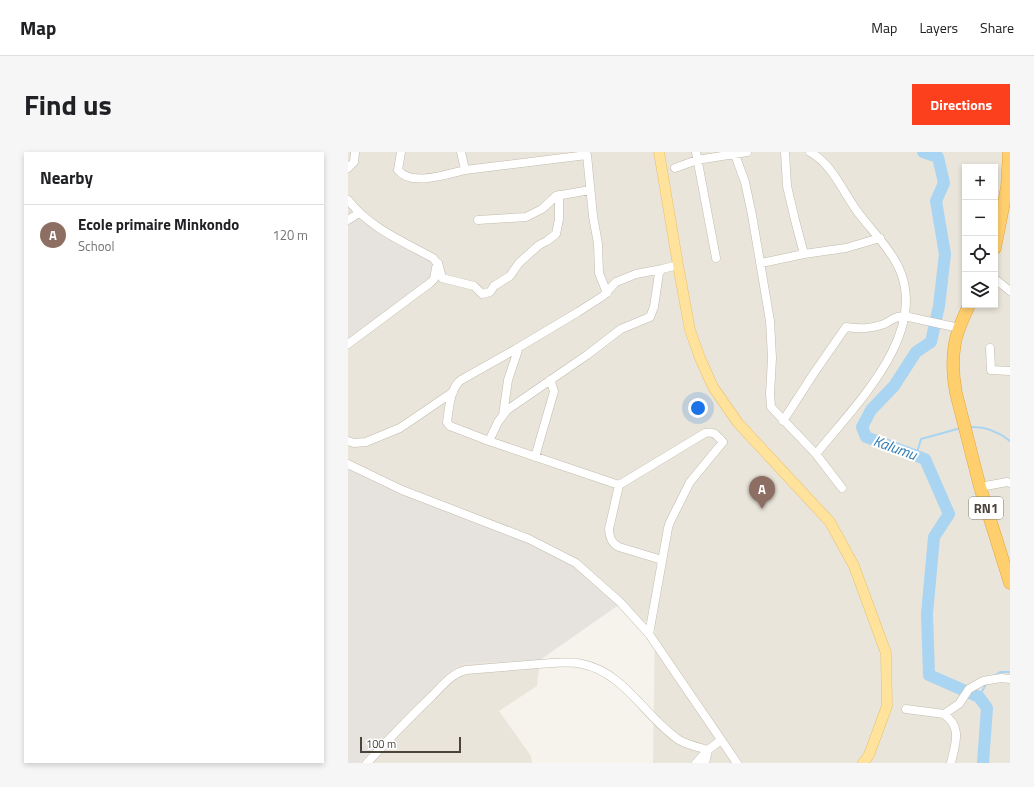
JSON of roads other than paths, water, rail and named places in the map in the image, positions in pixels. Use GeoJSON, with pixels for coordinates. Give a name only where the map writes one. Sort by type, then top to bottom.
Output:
{"type":"FeatureCollection","features":[{"type":"Feature","properties":{"kind":"highway"},"geometry":{"type":"LineString","coordinates":[[997,236],[1007,188],[1009,152]]}},
{"type":"Feature","properties":{"kind":"highway","name":"RN1"},"geometry":{"type":"LineString","coordinates":[[968,308],[954,343],[954,378],[956,393],[980,487],[1010,583]]}},
{"type":"Feature","properties":{"kind":"main road"},"geometry":{"type":"LineString","coordinates":[[659,152],[690,330],[700,358],[713,387],[738,423],[830,522],[854,566],[886,653],[887,706],[869,755],[863,763]]}},
{"type":"Feature","properties":{"kind":"street"},"geometry":{"type":"LineString","coordinates":[[348,168],[354,162],[355,152]]}},
{"type":"Feature","properties":{"kind":"street"},"geometry":{"type":"LineString","coordinates":[[401,152],[398,170],[400,173],[412,179],[580,154],[587,155],[593,216],[598,238],[599,273],[607,293]]}},
{"type":"Feature","properties":{"kind":"street"},"geometry":{"type":"LineString","coordinates":[[461,152],[465,170]]}},
{"type":"Feature","properties":{"kind":"street"},"geometry":{"type":"LineString","coordinates":[[675,168],[697,156],[747,152]]}},
{"type":"Feature","properties":{"kind":"street"},"geometry":{"type":"LineString","coordinates":[[785,152],[787,186],[794,220],[804,254]]}},
{"type":"Feature","properties":{"kind":"street"},"geometry":{"type":"LineString","coordinates":[[810,152],[833,172],[853,206],[888,248],[903,278],[906,292],[904,316],[893,352],[884,368],[816,454]]}},
{"type":"Feature","properties":{"kind":"street"},"geometry":{"type":"LineString","coordinates":[[734,153],[745,182],[761,263],[771,332],[771,407],[816,454],[842,488]]}},
{"type":"Feature","properties":{"kind":"street"},"geometry":{"type":"LineString","coordinates":[[697,156],[716,258]]}},
{"type":"Feature","properties":{"kind":"street"},"geometry":{"type":"LineString","coordinates":[[478,220],[526,217],[542,209],[553,197],[559,194],[590,190]]}},
{"type":"Feature","properties":{"kind":"street"},"geometry":{"type":"LineString","coordinates":[[348,344],[434,279],[442,278],[474,286],[482,294],[490,292],[494,286],[510,276],[519,263],[539,245],[550,240],[556,234],[559,219],[559,194]]}},
{"type":"Feature","properties":{"kind":"street"},"geometry":{"type":"LineString","coordinates":[[348,200],[359,213],[375,227],[433,258],[438,263],[442,278]]}},
{"type":"Feature","properties":{"kind":"street"},"geometry":{"type":"LineString","coordinates":[[348,220],[359,213]]}},
{"type":"Feature","properties":{"kind":"street"},"geometry":{"type":"LineString","coordinates":[[761,263],[804,254],[846,248],[880,238]]}},
{"type":"Feature","properties":{"kind":"street"},"geometry":{"type":"LineString","coordinates":[[434,279],[438,263]]}},
{"type":"Feature","properties":{"kind":"street"},"geometry":{"type":"LineString","coordinates":[[619,485],[535,457],[448,425],[447,422],[453,392],[461,380],[520,347],[607,293],[616,282],[636,274],[678,264]]}},
{"type":"Feature","properties":{"kind":"street"},"geometry":{"type":"LineString","coordinates":[[490,441],[507,410],[621,329],[650,317],[654,307],[659,273],[662,269]]}},
{"type":"Feature","properties":{"kind":"street"},"geometry":{"type":"LineString","coordinates":[[998,281],[1010,291]]}},
{"type":"Feature","properties":{"kind":"street"},"geometry":{"type":"LineString","coordinates":[[783,421],[845,328],[867,328],[885,323],[895,317],[904,316],[959,328]]}},
{"type":"Feature","properties":{"kind":"street"},"geometry":{"type":"LineString","coordinates":[[503,415],[508,380],[520,347]]}},
{"type":"Feature","properties":{"kind":"street"},"geometry":{"type":"LineString","coordinates":[[990,348],[991,370],[1010,371]]}},
{"type":"Feature","properties":{"kind":"street"},"geometry":{"type":"LineString","coordinates":[[535,457],[554,391],[550,380]]}},
{"type":"Feature","properties":{"kind":"street"},"geometry":{"type":"LineString","coordinates":[[348,441],[354,443],[366,442],[400,428],[453,392]]}},
{"type":"Feature","properties":{"kind":"street"},"geometry":{"type":"LineString","coordinates":[[650,634],[668,528],[686,487],[723,442],[715,433],[705,433],[619,485],[609,529],[609,536],[613,543],[619,548],[662,560]]}},
{"type":"Feature","properties":{"kind":"street"},"geometry":{"type":"LineString","coordinates":[[348,464],[402,490],[529,539],[576,563],[620,602],[650,634],[737,763]]}},
{"type":"Feature","properties":{"kind":"street"},"geometry":{"type":"LineString","coordinates":[[980,487],[1007,482],[1010,483]]}},
{"type":"Feature","properties":{"kind":"street"},"geometry":{"type":"LineString","coordinates":[[366,763],[403,724],[451,678],[461,671],[564,662],[583,664],[598,669],[612,678],[633,696],[663,727],[679,740],[707,750]]}},
{"type":"Feature","properties":{"kind":"street"},"geometry":{"type":"LineString","coordinates":[[944,714],[956,707],[962,701],[969,689],[983,681],[1001,678],[1010,679]]}},
{"type":"Feature","properties":{"kind":"street"},"geometry":{"type":"LineString","coordinates":[[906,709],[944,714],[949,718],[956,727],[951,763]]}},
{"type":"Feature","properties":{"kind":"street"},"geometry":{"type":"LineString","coordinates":[[696,763],[707,750],[722,740]]}},
{"type":"Feature","properties":{"kind":"street"},"geometry":{"type":"LineString","coordinates":[[705,763],[707,750]]}},
{"type":"Feature","properties":{"kind":"waterway","name":"Kalumu"},"geometry":{"type":"LineString","coordinates":[[923,152],[938,157],[944,183],[936,201],[945,254],[939,306],[931,342],[916,352],[894,386],[871,410],[862,427],[866,437],[925,459],[949,514],[934,537],[927,614],[929,675],[979,697],[987,708],[983,763]]}},
{"type":"Feature","properties":{"kind":"waterway"},"geometry":{"type":"LineString","coordinates":[[969,427],[980,427],[991,430],[1001,434],[1010,441]]}},
{"type":"Feature","properties":{"kind":"waterway"},"geometry":{"type":"LineString","coordinates":[[916,456],[921,439],[961,428]]}},
{"type":"Feature","properties":{"kind":"waterway"},"geometry":{"type":"LineString","coordinates":[[994,676],[1000,672],[1010,672]]}},
{"type":"Feature","properties":{"kind":"waterway"},"geometry":{"type":"LineString","coordinates":[[979,697],[986,684]]}},
{"type":"Feature","properties":{"kind":"place","name":"Ecole primaire Minkondo"},"geometry":{"type":"Point","coordinates":[762,509]}}]}
